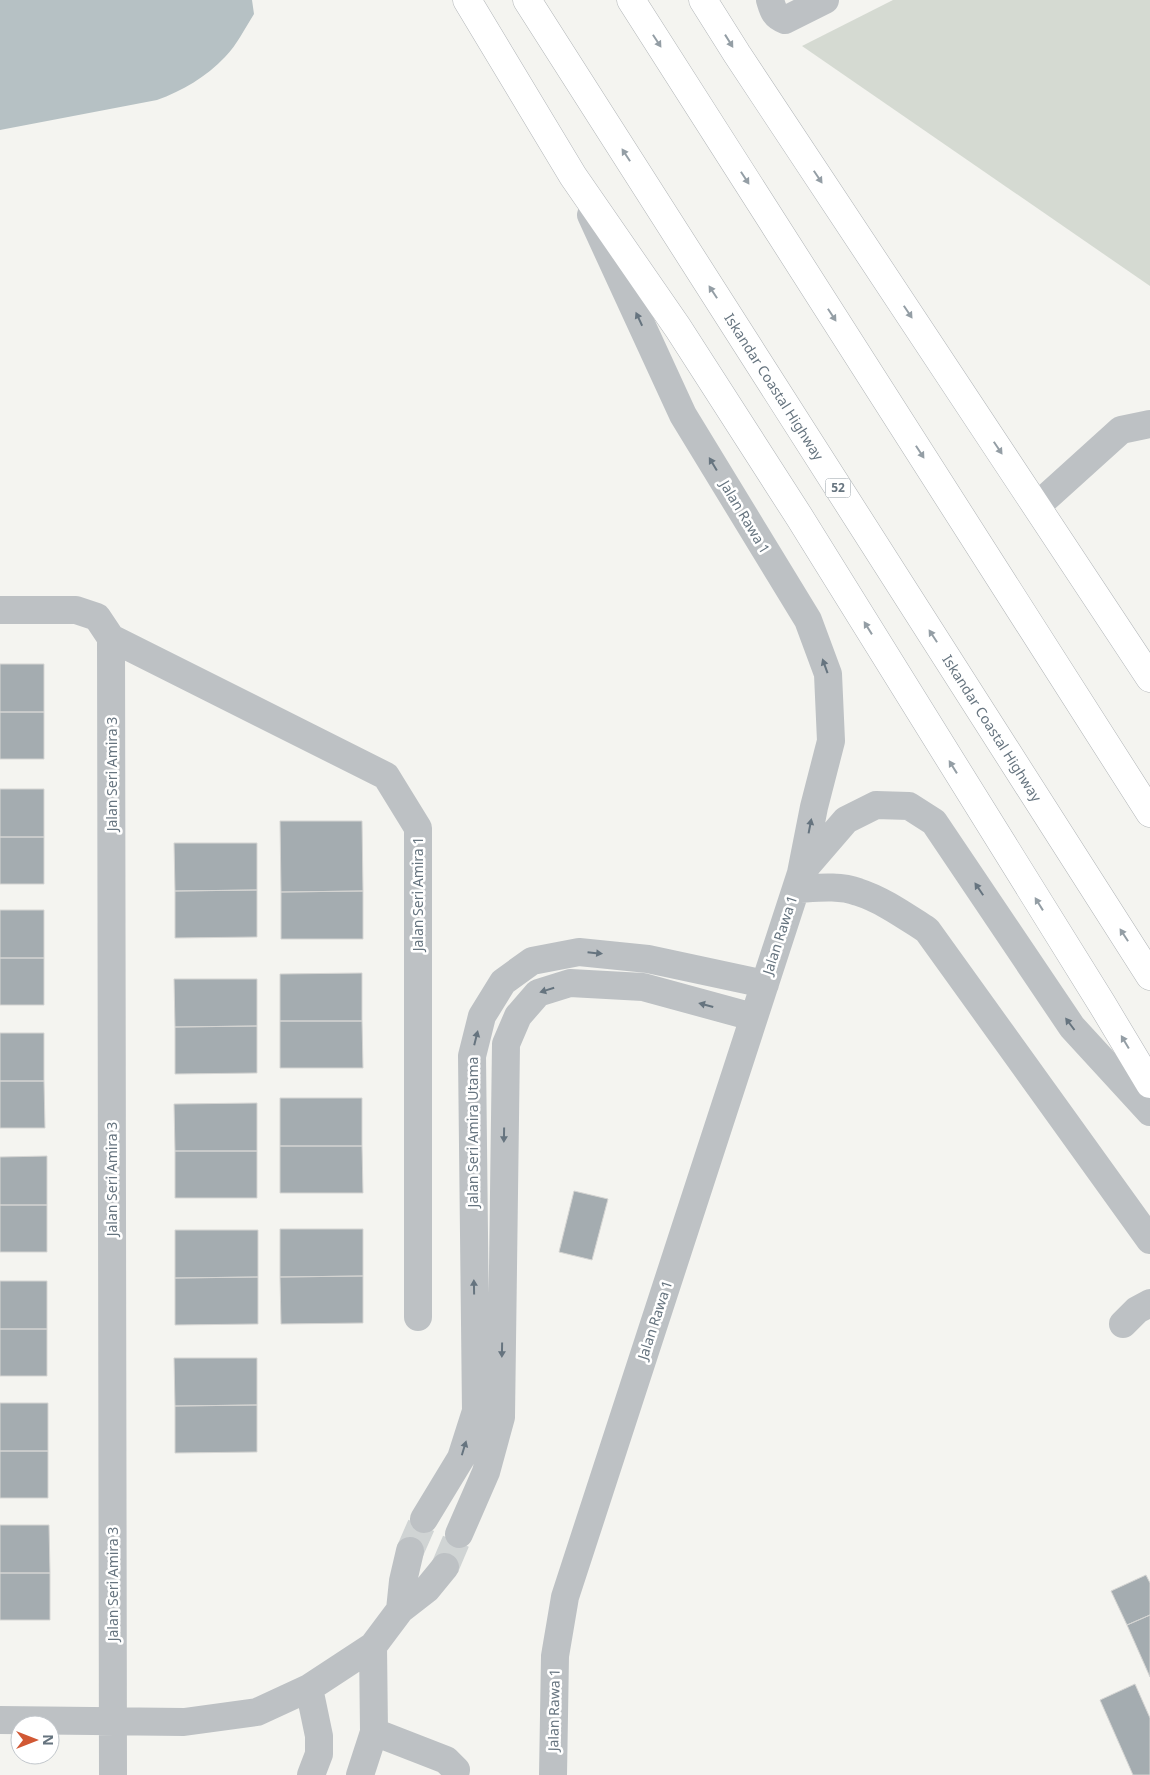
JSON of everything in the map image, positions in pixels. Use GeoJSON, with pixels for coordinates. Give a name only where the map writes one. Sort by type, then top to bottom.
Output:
{"type":"FeatureCollection","features":[{"type":"Feature","properties":{"kind":"main road"},"geometry":{"type":"LineString","coordinates":[[467,0],[573,176],[678,328],[800,518],[1150,1084]]}},
{"type":"Feature","properties":{"kind":"main road","name":"Iskandar Coastal Highway"},"geometry":{"type":"LineString","coordinates":[[526,0],[1150,976]]}},
{"type":"Feature","properties":{"kind":"main road"},"geometry":{"type":"LineString","coordinates":[[631,0],[1150,813]]}},
{"type":"Feature","properties":{"kind":"main road"},"geometry":{"type":"LineString","coordinates":[[703,0],[1150,678]]}},
{"type":"Feature","properties":{"kind":"street"},"geometry":{"type":"LineString","coordinates":[[774,9],[785,20],[825,0]]}},
{"type":"Feature","properties":{"kind":"street","name":"Jalan Rawa 1"},"geometry":{"type":"LineString","coordinates":[[553,1775],[555,1656],[565,1597],[798,881],[831,741],[828,674],[808,620],[683,414],[573,176]]}},
{"type":"Feature","properties":{"kind":"street"},"geometry":{"type":"LineString","coordinates":[[1037,506],[1121,430],[1150,424]]}},
{"type":"Feature","properties":{"kind":"street","name":"Jalan Seri Amira 1"},"geometry":{"type":"LineString","coordinates":[[0,610],[76,610],[97,617],[112,638],[386,776],[418,828],[418,1317]]}},
{"type":"Feature","properties":{"kind":"street","name":"Jalan Seri Amira 3"},"geometry":{"type":"LineString","coordinates":[[112,638],[113,1775]]}},
{"type":"Feature","properties":{"kind":"street","name":"Jalan Rawa 1"},"geometry":{"type":"LineString","coordinates":[[798,881],[846,820],[876,805],[909,806],[934,822],[1072,1027],[1150,1112]]}},
{"type":"Feature","properties":{"kind":"street"},"geometry":{"type":"LineString","coordinates":[[798,881],[858,891],[895,909],[927,930],[1150,1240]]}},
{"type":"Feature","properties":{"kind":"street","name":"Jalan Seri Amira Utama"},"geometry":{"type":"LineString","coordinates":[[424,1519],[461,1458],[476,1411],[472,1056],[482,1016],[503,982],[532,961],[579,952],[648,959],[764,984]]}},
{"type":"Feature","properties":{"kind":"street"},"geometry":{"type":"LineString","coordinates":[[459,1534],[486,1472],[501,1417],[506,1044],[518,1016],[538,993],[570,983],[643,987],[753,1017]]}},
{"type":"Feature","properties":{"kind":"street"},"geometry":{"type":"LineString","coordinates":[[1123,1324],[1137,1310],[1150,1303]]}},
{"type":"Feature","properties":{"kind":"street"},"geometry":{"type":"LineString","coordinates":[[442,1491],[470,1506]]}},
{"type":"Feature","properties":{"kind":"street"},"geometry":{"type":"LineString","coordinates":[[400,1610],[403,1580],[410,1551]]}},
{"type":"Feature","properties":{"kind":"street"},"geometry":{"type":"LineString","coordinates":[[0,1720],[184,1722],[257,1712],[308,1688],[373,1646],[400,1610],[427,1589],[445,1567]]}},
{"type":"Feature","properties":{"kind":"street"},"geometry":{"type":"LineString","coordinates":[[360,1775],[374,1732],[373,1646]]}},
{"type":"Feature","properties":{"kind":"street"},"geometry":{"type":"LineString","coordinates":[[308,1688],[319,1736],[319,1754],[311,1775]]}},
{"type":"Feature","properties":{"kind":"street"},"geometry":{"type":"LineString","coordinates":[[374,1732],[446,1760],[456,1770],[455,1775]]}},
{"type":"Feature","properties":{"kind":"shaded area"},"geometry":{"type":"Polygon","coordinates":[[[0,0],[252,0],[254,14],[237,42],[218,64],[193,83],[175,92],[157,100],[0,130],[0,0]]]}},
{"type":"Feature","properties":{"kind":"shaded area"},"geometry":{"type":"Polygon","coordinates":[[[893,0],[1150,0],[1150,286],[802,46],[893,0]]]}},
{"type":"Feature","properties":{"kind":"building"},"geometry":{"type":"Polygon","coordinates":[[[0,664],[44,664],[44,712],[0,712],[0,664]]]}},
{"type":"Feature","properties":{"kind":"building"},"geometry":{"type":"Polygon","coordinates":[[[0,712],[44,712],[44,759],[0,759],[0,712]]]}},
{"type":"Feature","properties":{"kind":"building"},"geometry":{"type":"Polygon","coordinates":[[[0,789],[44,789],[44,837],[0,837],[0,789]]]}},
{"type":"Feature","properties":{"kind":"building"},"geometry":{"type":"Polygon","coordinates":[[[280,821],[362,821],[363,891],[281,892],[280,821]]]}},
{"type":"Feature","properties":{"kind":"building"},"geometry":{"type":"Polygon","coordinates":[[[0,837],[44,837],[44,884],[0,884],[0,837]]]}},
{"type":"Feature","properties":{"kind":"building"},"geometry":{"type":"Polygon","coordinates":[[[174,843],[257,843],[257,890],[175,891],[174,843]]]}},
{"type":"Feature","properties":{"kind":"building"},"geometry":{"type":"Polygon","coordinates":[[[257,890],[257,937],[175,938],[175,891],[257,890]]]}},
{"type":"Feature","properties":{"kind":"building"},"geometry":{"type":"Polygon","coordinates":[[[363,891],[363,939],[281,939],[281,892],[363,891]]]}},
{"type":"Feature","properties":{"kind":"building"},"geometry":{"type":"Polygon","coordinates":[[[0,910],[44,910],[44,958],[0,958],[0,910]]]}},
{"type":"Feature","properties":{"kind":"building"},"geometry":{"type":"Polygon","coordinates":[[[0,958],[44,958],[44,1005],[0,1005],[0,958]]]}},
{"type":"Feature","properties":{"kind":"building"},"geometry":{"type":"Polygon","coordinates":[[[362,973],[362,1021],[280,1021],[280,974],[362,973]]]}},
{"type":"Feature","properties":{"kind":"building"},"geometry":{"type":"Polygon","coordinates":[[[174,979],[257,979],[257,1026],[175,1027],[174,979]]]}},
{"type":"Feature","properties":{"kind":"building"},"geometry":{"type":"Polygon","coordinates":[[[280,1021],[362,1021],[363,1068],[280,1068],[280,1021]]]}},
{"type":"Feature","properties":{"kind":"building"},"geometry":{"type":"Polygon","coordinates":[[[257,1026],[257,1073],[175,1074],[175,1027],[257,1026]]]}},
{"type":"Feature","properties":{"kind":"building"},"geometry":{"type":"Polygon","coordinates":[[[0,1033],[44,1033],[44,1081],[0,1081],[0,1033]]]}},
{"type":"Feature","properties":{"kind":"building"},"geometry":{"type":"Polygon","coordinates":[[[0,1081],[44,1081],[45,1128],[0,1128],[0,1081]]]}},
{"type":"Feature","properties":{"kind":"building"},"geometry":{"type":"Polygon","coordinates":[[[280,1098],[362,1098],[362,1146],[280,1146],[280,1098]]]}},
{"type":"Feature","properties":{"kind":"building"},"geometry":{"type":"Polygon","coordinates":[[[257,1103],[257,1151],[175,1151],[174,1104],[257,1103]]]}},
{"type":"Feature","properties":{"kind":"building"},"geometry":{"type":"Polygon","coordinates":[[[280,1146],[362,1146],[363,1193],[280,1193],[280,1146]]]}},
{"type":"Feature","properties":{"kind":"building"},"geometry":{"type":"Polygon","coordinates":[[[175,1151],[257,1151],[257,1198],[175,1198],[175,1151]]]}},
{"type":"Feature","properties":{"kind":"building"},"geometry":{"type":"Polygon","coordinates":[[[47,1156],[47,1205],[0,1205],[0,1157],[47,1156]]]}},
{"type":"Feature","properties":{"kind":"building"},"geometry":{"type":"Polygon","coordinates":[[[574,1191],[608,1199],[592,1260],[559,1252],[574,1191]]]}},
{"type":"Feature","properties":{"kind":"building"},"geometry":{"type":"Polygon","coordinates":[[[0,1205],[47,1205],[47,1252],[0,1252],[0,1205]]]}},
{"type":"Feature","properties":{"kind":"building"},"geometry":{"type":"Polygon","coordinates":[[[280,1229],[363,1229],[363,1276],[280,1277],[280,1229]]]}},
{"type":"Feature","properties":{"kind":"building"},"geometry":{"type":"Polygon","coordinates":[[[175,1230],[258,1230],[258,1277],[175,1278],[175,1230]]]}},
{"type":"Feature","properties":{"kind":"building"},"geometry":{"type":"Polygon","coordinates":[[[363,1276],[363,1323],[281,1324],[280,1277],[363,1276]]]}},
{"type":"Feature","properties":{"kind":"building"},"geometry":{"type":"Polygon","coordinates":[[[258,1277],[258,1324],[175,1325],[175,1278],[258,1277]]]}},
{"type":"Feature","properties":{"kind":"building"},"geometry":{"type":"Polygon","coordinates":[[[0,1281],[47,1281],[47,1329],[0,1329],[0,1281]]]}},
{"type":"Feature","properties":{"kind":"building"},"geometry":{"type":"Polygon","coordinates":[[[0,1329],[47,1329],[47,1376],[0,1376],[0,1329]]]}},
{"type":"Feature","properties":{"kind":"building"},"geometry":{"type":"Polygon","coordinates":[[[174,1358],[257,1358],[257,1405],[175,1406],[174,1358]]]}},
{"type":"Feature","properties":{"kind":"building"},"geometry":{"type":"Polygon","coordinates":[[[0,1403],[48,1403],[48,1451],[0,1451],[0,1403]]]}},
{"type":"Feature","properties":{"kind":"building"},"geometry":{"type":"Polygon","coordinates":[[[257,1405],[257,1452],[175,1453],[175,1406],[257,1405]]]}},
{"type":"Feature","properties":{"kind":"building"},"geometry":{"type":"Polygon","coordinates":[[[0,1451],[48,1451],[48,1498],[0,1498],[0,1451]]]}},
{"type":"Feature","properties":{"kind":"building"},"geometry":{"type":"Polygon","coordinates":[[[0,1525],[49,1525],[50,1573],[0,1573],[0,1525]]]}},
{"type":"Feature","properties":{"kind":"building"},"geometry":{"type":"Polygon","coordinates":[[[0,1573],[50,1573],[50,1620],[0,1620],[0,1573]]]}},
{"type":"Feature","properties":{"kind":"building"},"geometry":{"type":"Polygon","coordinates":[[[1146,1575],[1150,1583],[1150,1615],[1127,1625],[1111,1591],[1146,1575]]]}},
{"type":"Feature","properties":{"kind":"building"},"geometry":{"type":"Polygon","coordinates":[[[1150,1615],[1150,1677],[1127,1625],[1150,1615]]]}},
{"type":"Feature","properties":{"kind":"building"},"geometry":{"type":"Polygon","coordinates":[[[1135,1684],[1150,1718],[1150,1775],[1133,1775],[1100,1700],[1135,1684]]]}},
{"type":"Feature","properties":{"kind":"tunnel"},"geometry":{"type":"LineString","coordinates":[[410,1551],[424,1519]]}},
{"type":"Feature","properties":{"kind":"tunnel"},"geometry":{"type":"LineString","coordinates":[[445,1567],[459,1534]]}}]}
